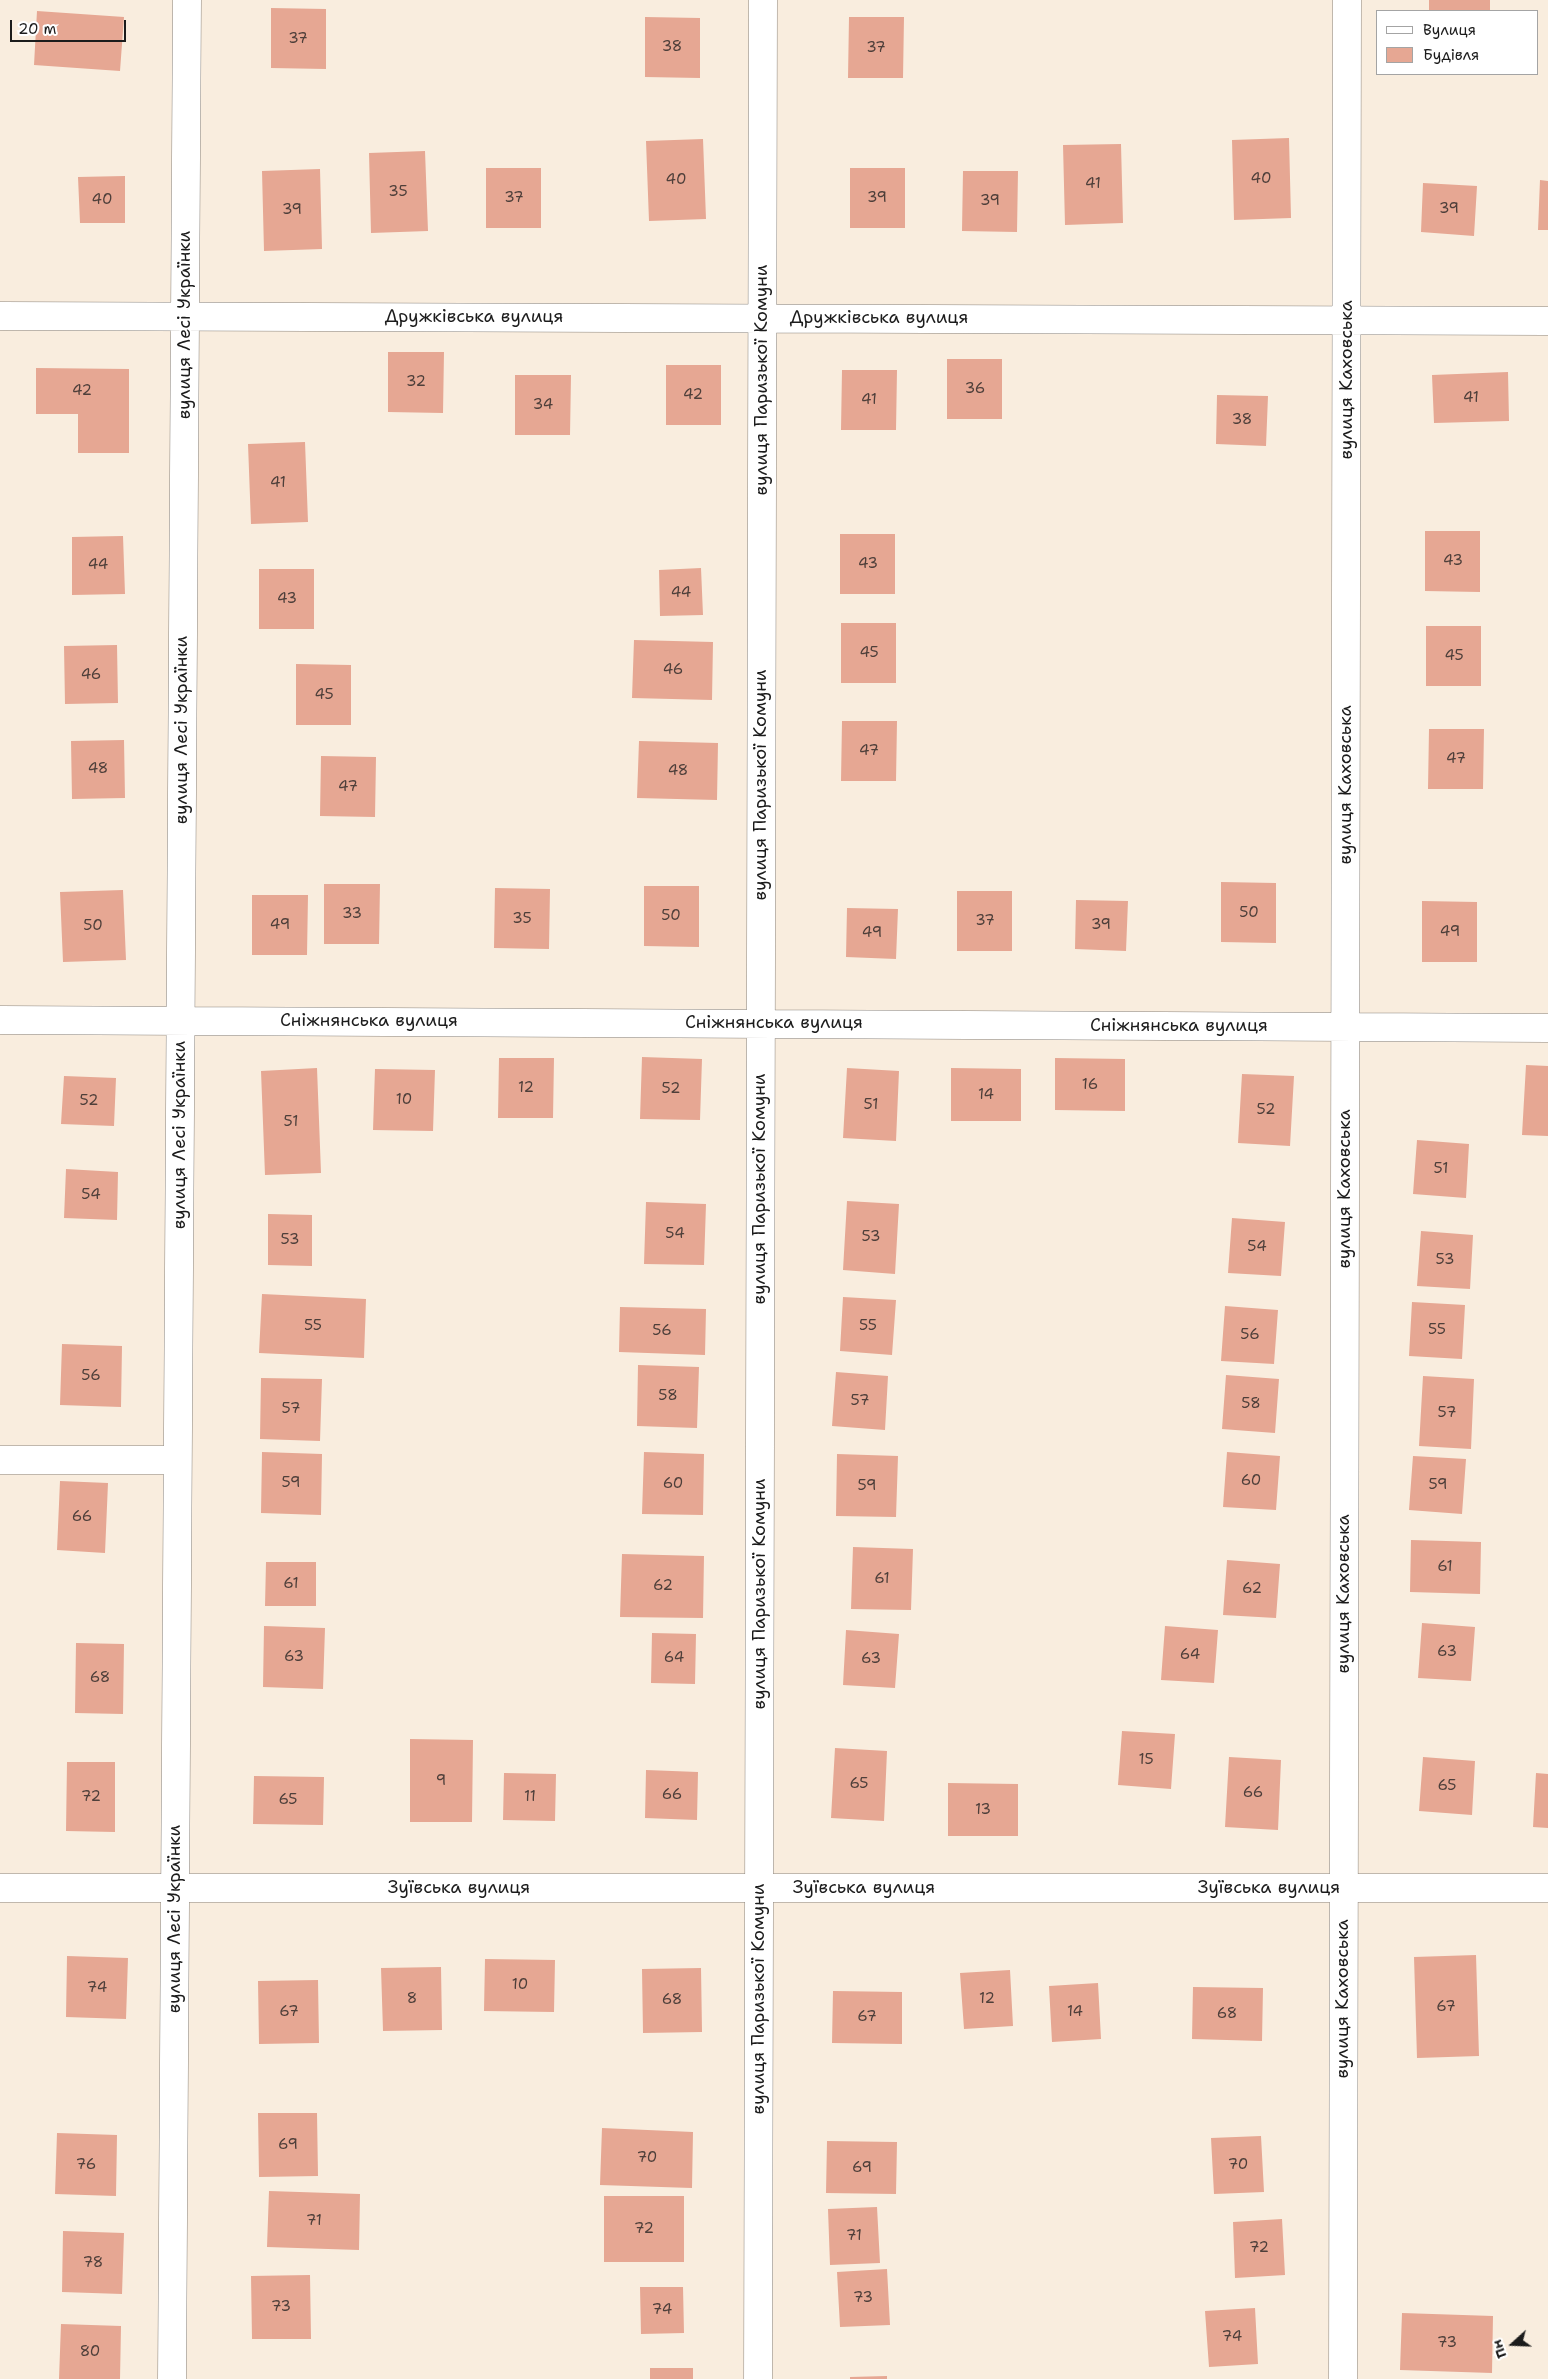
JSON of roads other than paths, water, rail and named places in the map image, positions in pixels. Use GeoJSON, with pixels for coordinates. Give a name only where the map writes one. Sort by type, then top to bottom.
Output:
{"type":"FeatureCollection","features":[{"type":"Feature","properties":{"kind":"street","name":"вулиця Лесі Українки"},"geometry":{"type":"LineString","coordinates":[[172,2379],[187,0]]}},
{"type":"Feature","properties":{"kind":"street","name":"вулиця Паризької Комуни"},"geometry":{"type":"LineString","coordinates":[[758,2379],[763,0]]}},
{"type":"Feature","properties":{"kind":"street","name":"вулиця Каховська"},"geometry":{"type":"LineString","coordinates":[[1343,2379],[1347,0]]}},
{"type":"Feature","properties":{"kind":"street","name":"Дружківська вулиця"},"geometry":{"type":"LineString","coordinates":[[0,316],[185,315],[1548,321]]}},
{"type":"Feature","properties":{"kind":"street","name":"Сніжнянська вулиця"},"geometry":{"type":"LineString","coordinates":[[0,1020],[1548,1028]]}},
{"type":"Feature","properties":{"kind":"street"},"geometry":{"type":"LineString","coordinates":[[0,1460],[177,1460]]}},
{"type":"Feature","properties":{"kind":"street","name":"Зуївська вулиця"},"geometry":{"type":"LineString","coordinates":[[0,1888],[1548,1888]]}}]}
